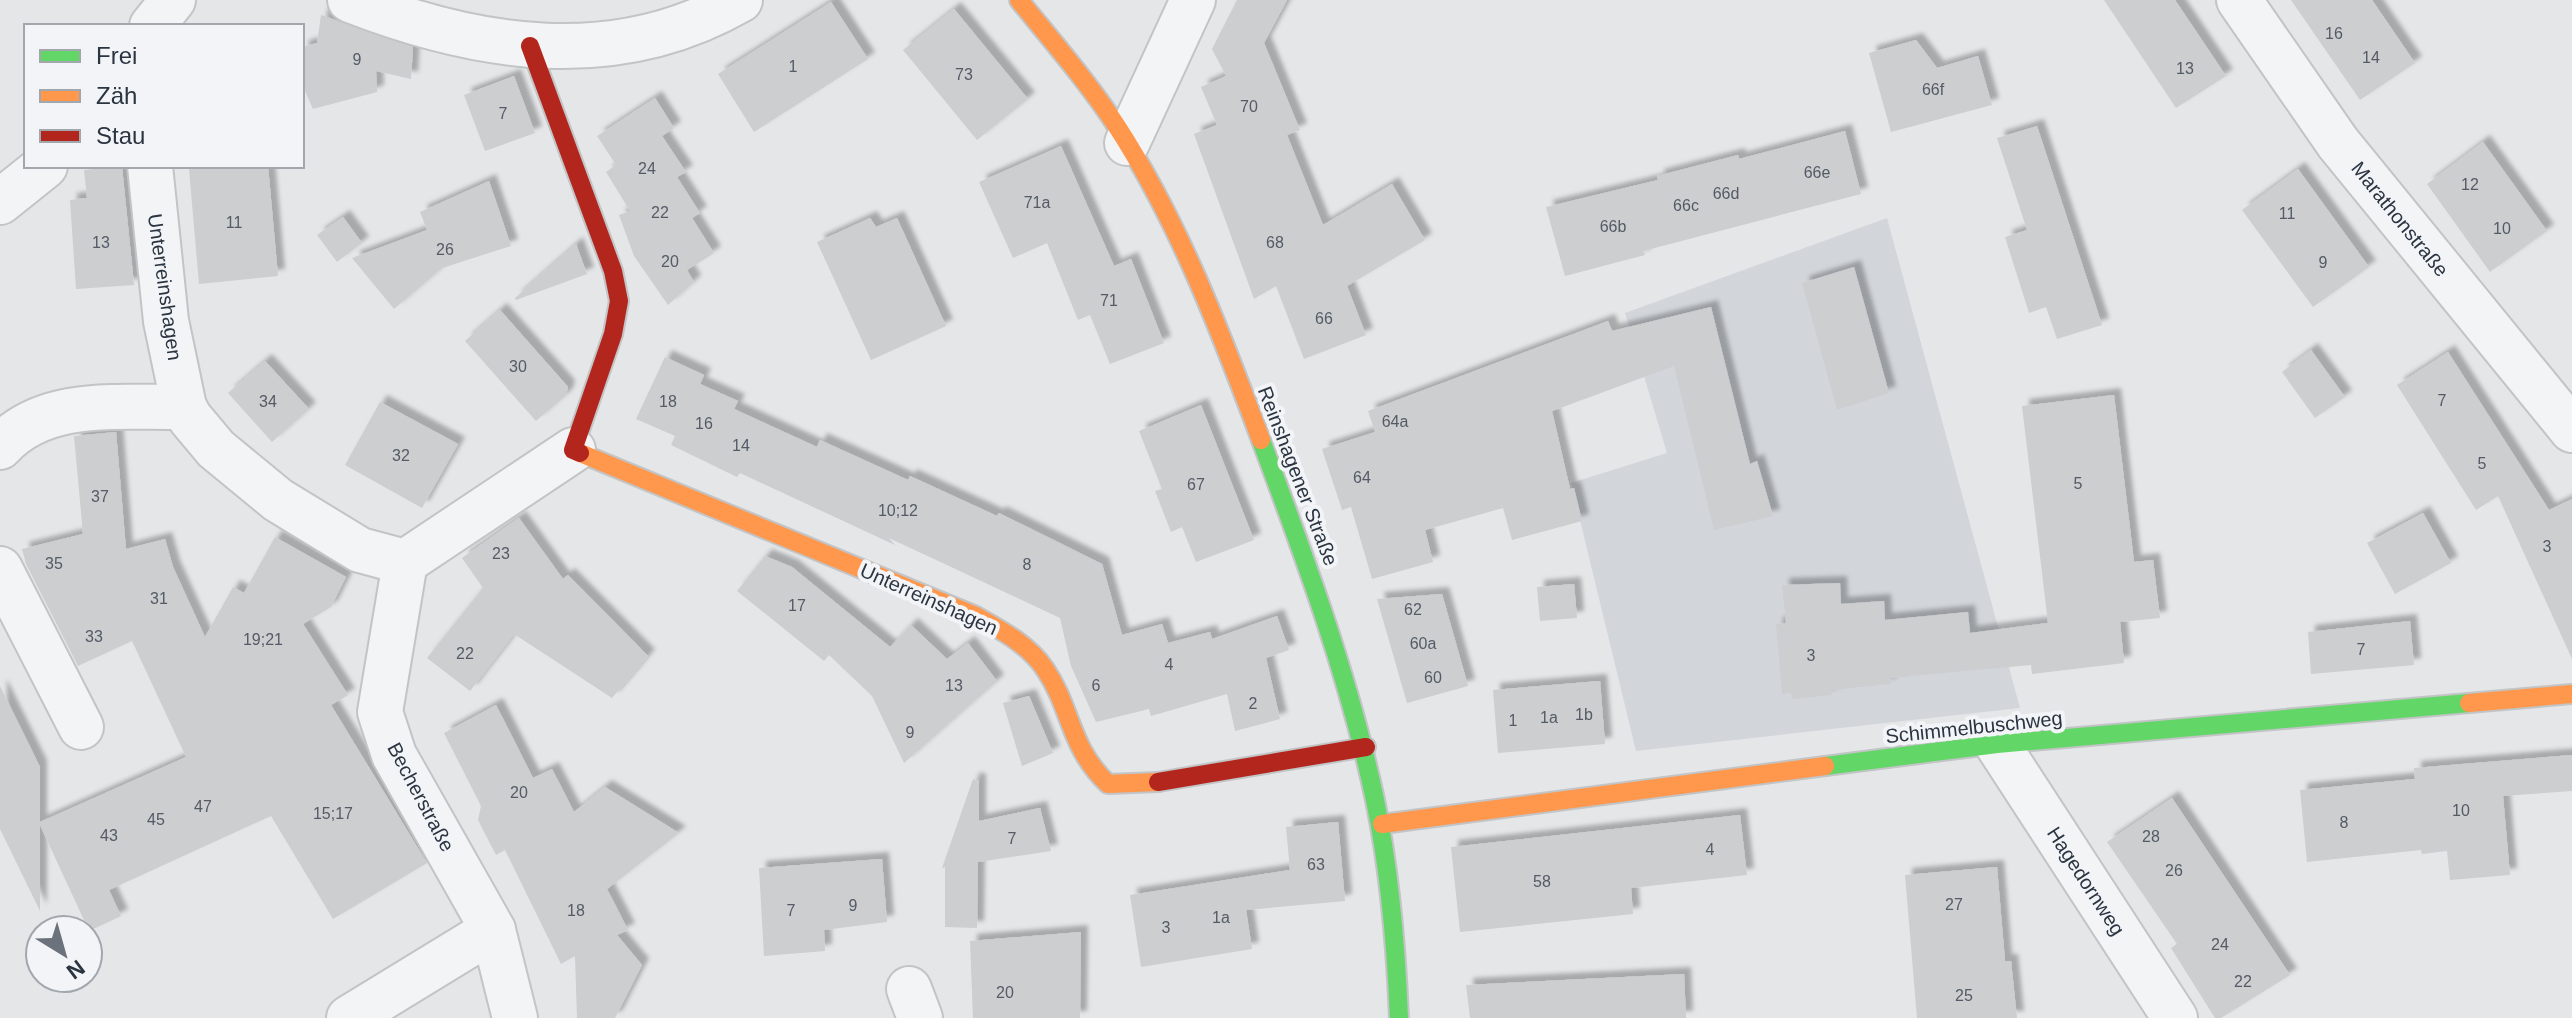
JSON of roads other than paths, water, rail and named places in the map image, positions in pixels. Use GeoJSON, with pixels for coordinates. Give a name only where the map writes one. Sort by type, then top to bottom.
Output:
{"type":"FeatureCollection","features":[{"type":"Feature","properties":{"kind":"street"},"geometry":{"type":"LineString","coordinates":[[154,24],[173,0]]}},
{"type":"Feature","properties":{"kind":"street"},"geometry":{"type":"LineString","coordinates":[[350,0],[458,37],[530,46],[641,38],[698,21],[740,0]]}},
{"type":"Feature","properties":{"kind":"street","name":"Reinshagener Straße"},"geometry":{"type":"LineString","coordinates":[[1019,0],[1127,143],[1180,246],[1256,425],[1336,641],[1366,747],[1382,824],[1398,951],[1399,1018]]}},
{"type":"Feature","properties":{"kind":"street"},"geometry":{"type":"LineString","coordinates":[[1127,143],[1193,0]]}},
{"type":"Feature","properties":{"kind":"street","name":"Marathonstraße"},"geometry":{"type":"LineString","coordinates":[[2239,0],[2338,143],[2572,430]]}},
{"type":"Feature","properties":{"kind":"street"},"geometry":{"type":"LineString","coordinates":[[405,562],[573,450],[613,334],[619,301],[613,271],[530,46]]}},
{"type":"Feature","properties":{"kind":"street"},"geometry":{"type":"LineString","coordinates":[[0,202],[42,168]]}},
{"type":"Feature","properties":{"kind":"street","name":"Unterreinshagen"},"geometry":{"type":"LineString","coordinates":[[150,168],[166,321],[184,407],[216,449],[278,500],[360,550],[405,562]]}},
{"type":"Feature","properties":{"kind":"street"},"geometry":{"type":"LineString","coordinates":[[0,447],[15,431],[65,410],[184,407]]}},
{"type":"Feature","properties":{"kind":"street","name":"Unterreinshagen"},"geometry":{"type":"LineString","coordinates":[[573,450],[976,616],[1014,638],[1045,669],[1087,764],[1108,784],[1148,784],[1366,747]]}},
{"type":"Feature","properties":{"kind":"street","name":"Becherstraße"},"geometry":{"type":"LineString","coordinates":[[405,562],[380,712],[394,755],[493,930],[515,1018]]}},
{"type":"Feature","properties":{"kind":"street"},"geometry":{"type":"LineString","coordinates":[[0,569],[81,727]]}},
{"type":"Feature","properties":{"kind":"street","name":"Schimmelbuschweg"},"geometry":{"type":"LineString","coordinates":[[1382,824],[1997,744],[2572,694]]}},
{"type":"Feature","properties":{"kind":"street","name":"Hagedornweg"},"geometry":{"type":"LineString","coordinates":[[1997,744],[2175,1018]]}},
{"type":"Feature","properties":{"kind":"street"},"geometry":{"type":"LineString","coordinates":[[349,1018],[493,930]]}}]}
